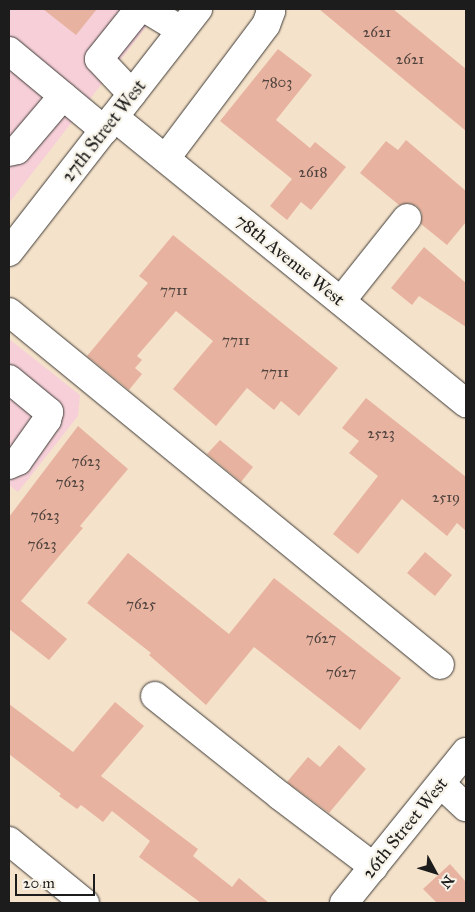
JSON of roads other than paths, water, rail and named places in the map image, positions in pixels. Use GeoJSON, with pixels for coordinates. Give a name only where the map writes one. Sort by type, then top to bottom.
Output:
{"type":"FeatureCollection","features":[{"type":"Feature","properties":{"kind":"street"},"geometry":{"type":"LineString","coordinates":[[132,94],[99,59],[139,9]]}},
{"type":"Feature","properties":{"kind":"street"},"geometry":{"type":"LineString","coordinates":[[146,9],[181,30]]}},
{"type":"Feature","properties":{"kind":"street","name":"27th Street West"},"geometry":{"type":"LineString","coordinates":[[9,252],[198,9]]}},
{"type":"Feature","properties":{"kind":"street"},"geometry":{"type":"LineString","coordinates":[[166,158],[266,25],[271,12],[270,9]]}},
{"type":"Feature","properties":{"kind":"street","name":"78th Avenue West"},"geometry":{"type":"LineString","coordinates":[[9,52],[63,96],[166,158],[466,403]]}},
{"type":"Feature","properties":{"kind":"street"},"geometry":{"type":"LineString","coordinates":[[9,152],[17,150],[63,96]]}},
{"type":"Feature","properties":{"kind":"street"},"geometry":{"type":"LineString","coordinates":[[341,301],[407,218]]}},
{"type":"Feature","properties":{"kind":"street"},"geometry":{"type":"LineString","coordinates":[[9,312],[440,665]]}},
{"type":"Feature","properties":{"kind":"street"},"geometry":{"type":"LineString","coordinates":[[9,379],[49,412],[47,420],[18,461],[9,465]]}},
{"type":"Feature","properties":{"kind":"street"},"geometry":{"type":"LineString","coordinates":[[154,696],[279,796],[374,867]]}},
{"type":"Feature","properties":{"kind":"street","name":"26th Street West"},"geometry":{"type":"LineString","coordinates":[[344,903],[466,752]]}},
{"type":"Feature","properties":{"kind":"street"},"geometry":{"type":"LineString","coordinates":[[441,784],[466,807]]}},
{"type":"Feature","properties":{"kind":"street"},"geometry":{"type":"LineString","coordinates":[[9,840],[85,903]]}}]}
